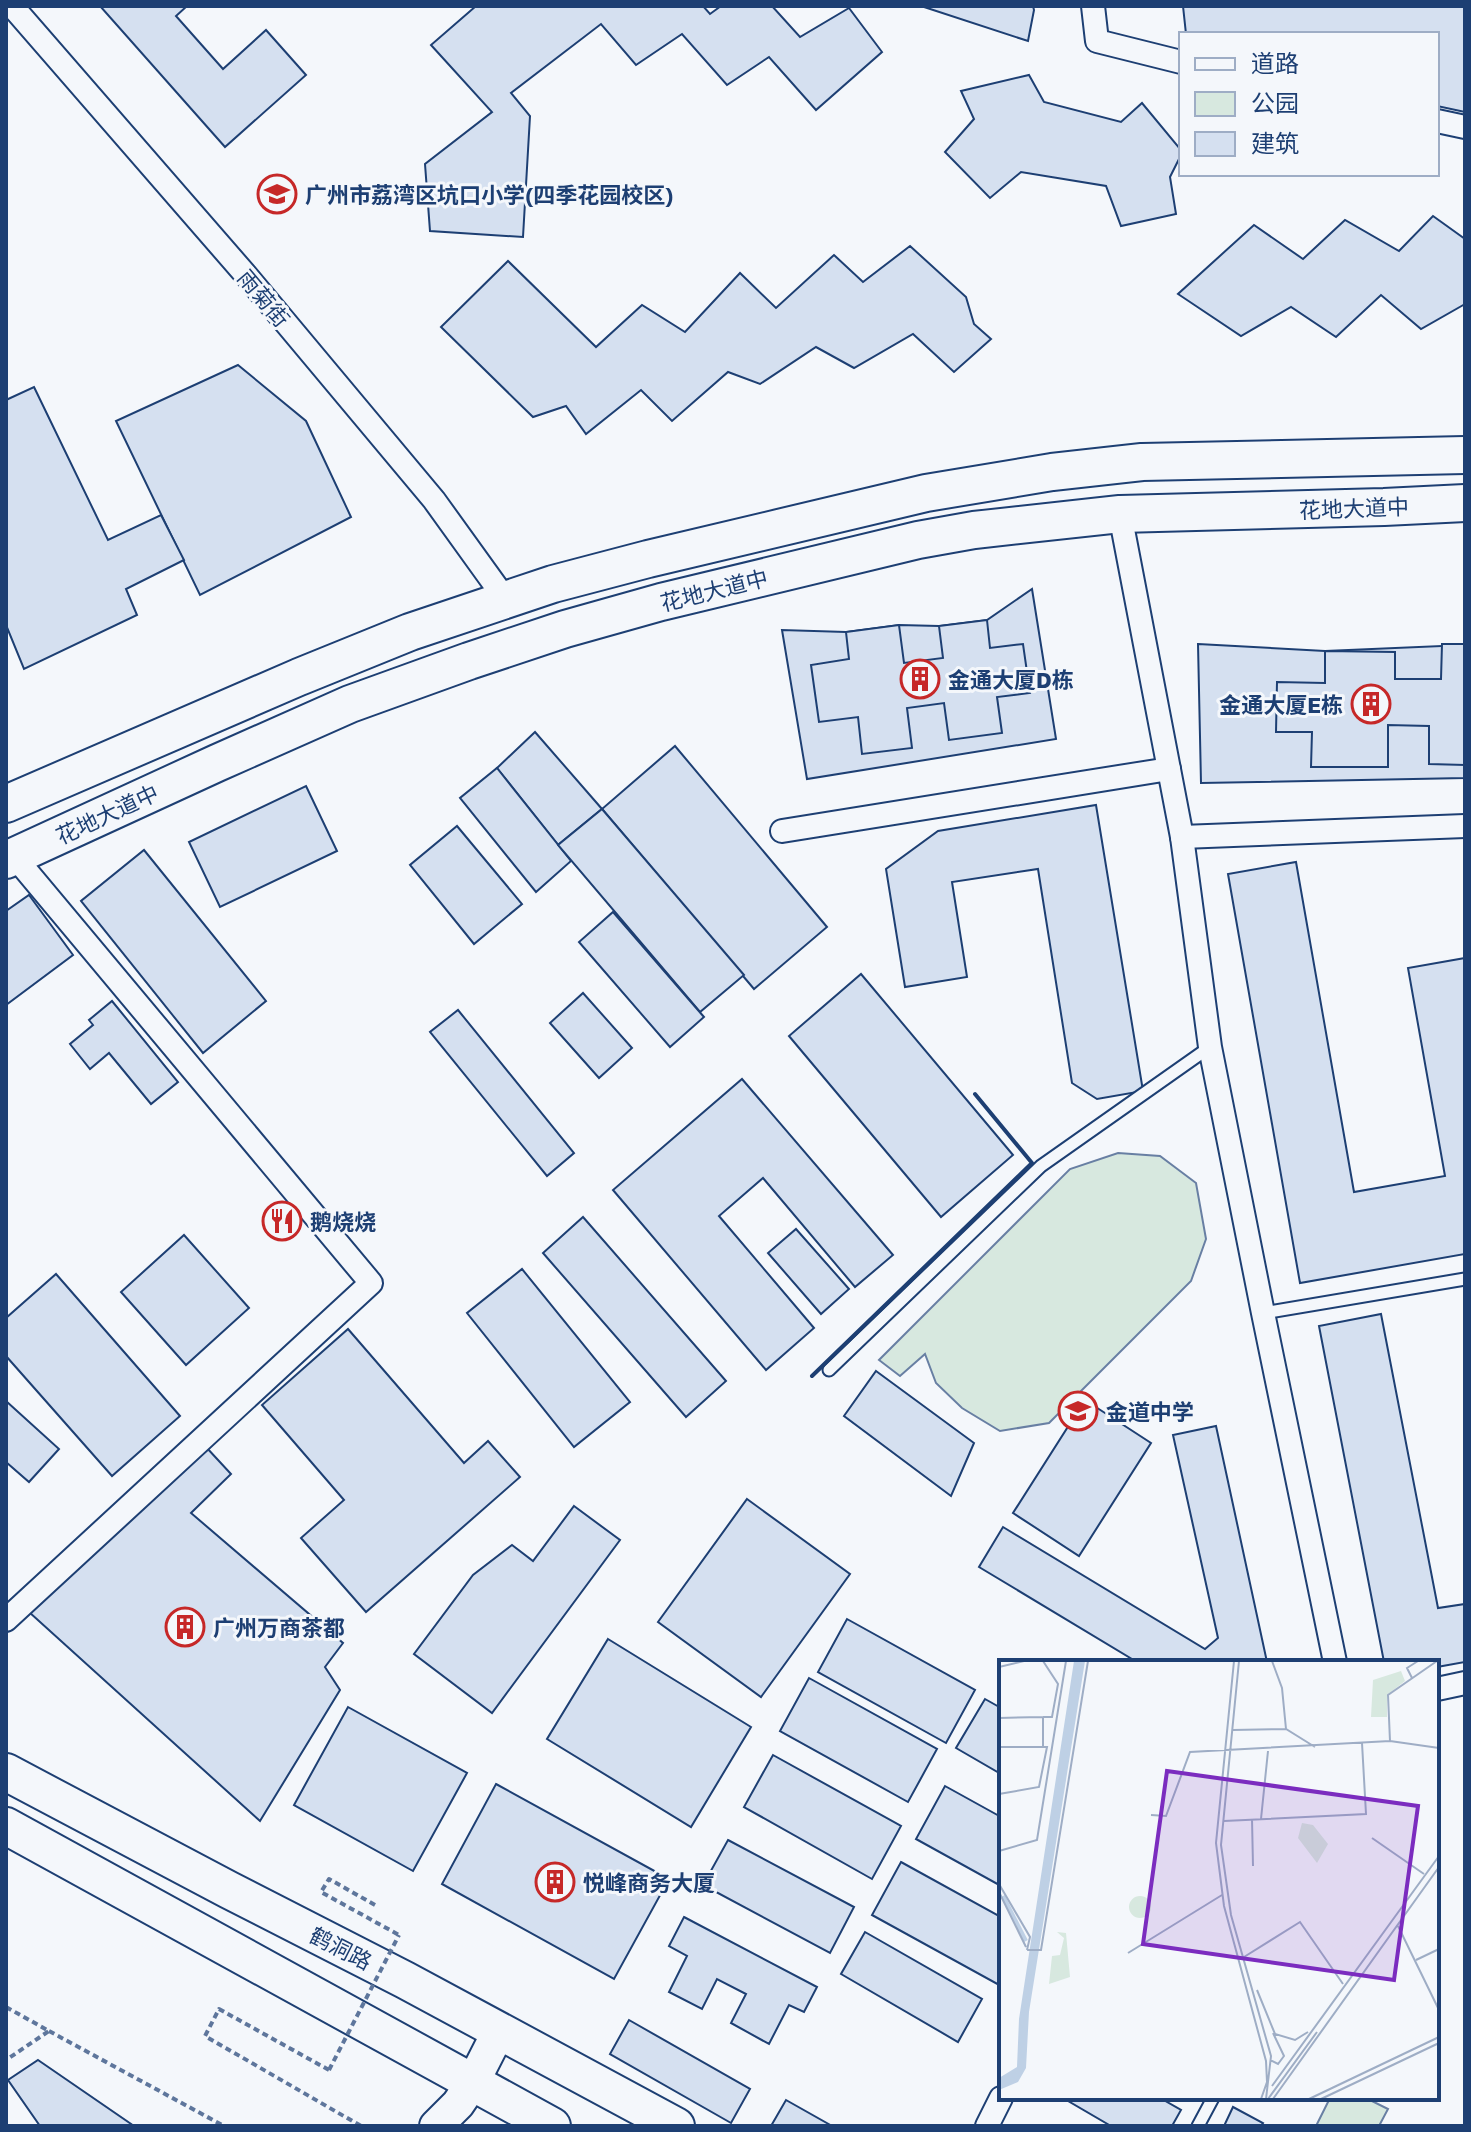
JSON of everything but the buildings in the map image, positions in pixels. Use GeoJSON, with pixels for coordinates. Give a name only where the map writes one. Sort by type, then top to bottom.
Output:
{"type":"FeatureCollection","features":[{"type":"Feature","properties":{"kind":"main road","name":"花地大道中"},"geometry":{"type":"LineString","coordinates":[[6,804],[410,632],[553,584],[911,496],[989,481],[1142,462],[1465,455]]}},
{"type":"Feature","properties":{"kind":"main road","name":"花地大道中"},"geometry":{"type":"LineString","coordinates":[[10,858],[350,704],[565,629],[661,602],[918,540],[974,530],[1120,514],[1465,503]]}},
{"type":"Feature","properties":{"kind":"main road","name":"鹤洞路"},"geometry":{"type":"LineString","coordinates":[[6,1772],[676,2126]]}},
{"type":"Feature","properties":{"kind":"main road"},"geometry":{"type":"LineString","coordinates":[[6,1826],[552,2126]]}},
{"type":"Feature","properties":{"kind":"street","name":"雨菊街"},"geometry":{"type":"LineString","coordinates":[[12,6],[245,274],[424,488],[506,600]]}},
{"type":"Feature","properties":{"kind":"street"},"geometry":{"type":"LineString","coordinates":[[1093,6],[1097,41],[1179,62]]}},
{"type":"Feature","properties":{"kind":"street"},"geometry":{"type":"LineString","coordinates":[[1439,121],[1465,127]]}},
{"type":"Feature","properties":{"kind":"street"},"geometry":{"type":"LineString","coordinates":[[1120,514],[1182,837],[1210,1047],[1335,1660]]}},
{"type":"Feature","properties":{"kind":"street"},"geometry":{"type":"LineString","coordinates":[[782,831],[1169,769]]}},
{"type":"Feature","properties":{"kind":"street"},"geometry":{"type":"LineString","coordinates":[[1182,837],[1465,826]]}},
{"type":"Feature","properties":{"kind":"street"},"geometry":{"type":"LineString","coordinates":[[6,1620],[371,1283],[10,858]]}},
{"type":"Feature","properties":{"kind":"street"},"geometry":{"type":"LineString","coordinates":[[1439,1689],[1465,1683]]}},
{"type":"Feature","properties":{"kind":"street"},"geometry":{"type":"LineString","coordinates":[[436,2126],[458,2104],[473,2082],[499,2031]]}},
{"type":"Feature","properties":{"kind":"street"},"geometry":{"type":"LineString","coordinates":[[987,2126],[1000,2100]]}},
{"type":"Feature","properties":{"kind":"lane"},"geometry":{"type":"LineString","coordinates":[[829,1370],[1041,1166],[1210,1047]]}},
{"type":"Feature","properties":{"kind":"lane"},"geometry":{"type":"LineString","coordinates":[[1263,1313],[1465,1279]]}},
{"type":"Feature","properties":{"kind":"lane"},"geometry":{"type":"LineString","coordinates":[[1198,2126],[1212,2100]]}},
{"type":"Feature","properties":{"kind":"path"},"geometry":{"type":"LineString","coordinates":[[361,2126],[205,2036],[219,2009],[329,2070],[399,1935],[321,1892],[329,1879],[375,1905]]}},
{"type":"Feature","properties":{"kind":"path"},"geometry":{"type":"LineString","coordinates":[[6,2007],[224,2126]]}},
{"type":"Feature","properties":{"kind":"path"},"geometry":{"type":"LineString","coordinates":[[6,2060],[49,2031]]}},
{"type":"Feature","properties":{"kind":"green space"},"geometry":{"type":"Polygon","coordinates":[[[1118,1153],[1160,1156],[1196,1183],[1206,1239],[1191,1281],[1049,1423],[1000,1431],[962,1408],[936,1383],[925,1354],[900,1376],[879,1360],[1070,1169],[1118,1153]]]}},
{"type":"Feature","properties":{"kind":"green space"},"geometry":{"type":"Polygon","coordinates":[[[1329,2100],[1370,2100],[1388,2109],[1379,2126],[1316,2126],[1329,2100]]]}},
{"type":"Feature","properties":{"kind":"wall"},"geometry":{"type":"LineString","coordinates":[[812,1376],[1032,1163],[975,1094]]}},
{"type":"Feature","properties":{"kind":"place","name":"广州市荔湾区坑口小学(四季花园校区)"},"geometry":{"type":"Point","coordinates":[277,194]}},
{"type":"Feature","properties":{"kind":"place","name":"金通大厦D栋"},"geometry":{"type":"Point","coordinates":[920,679]}},
{"type":"Feature","properties":{"kind":"place","name":"金通大厦E栋"},"geometry":{"type":"Point","coordinates":[1371,704]}},
{"type":"Feature","properties":{"kind":"place","name":"鹅烧烧"},"geometry":{"type":"Point","coordinates":[282,1221]}},
{"type":"Feature","properties":{"kind":"place","name":"金道中学"},"geometry":{"type":"Point","coordinates":[1078,1411]}},
{"type":"Feature","properties":{"kind":"place","name":"广州万商茶都"},"geometry":{"type":"Point","coordinates":[185,1627]}},
{"type":"Feature","properties":{"kind":"place","name":"悦峰商务大厦"},"geometry":{"type":"Point","coordinates":[555,1882]}}]}
